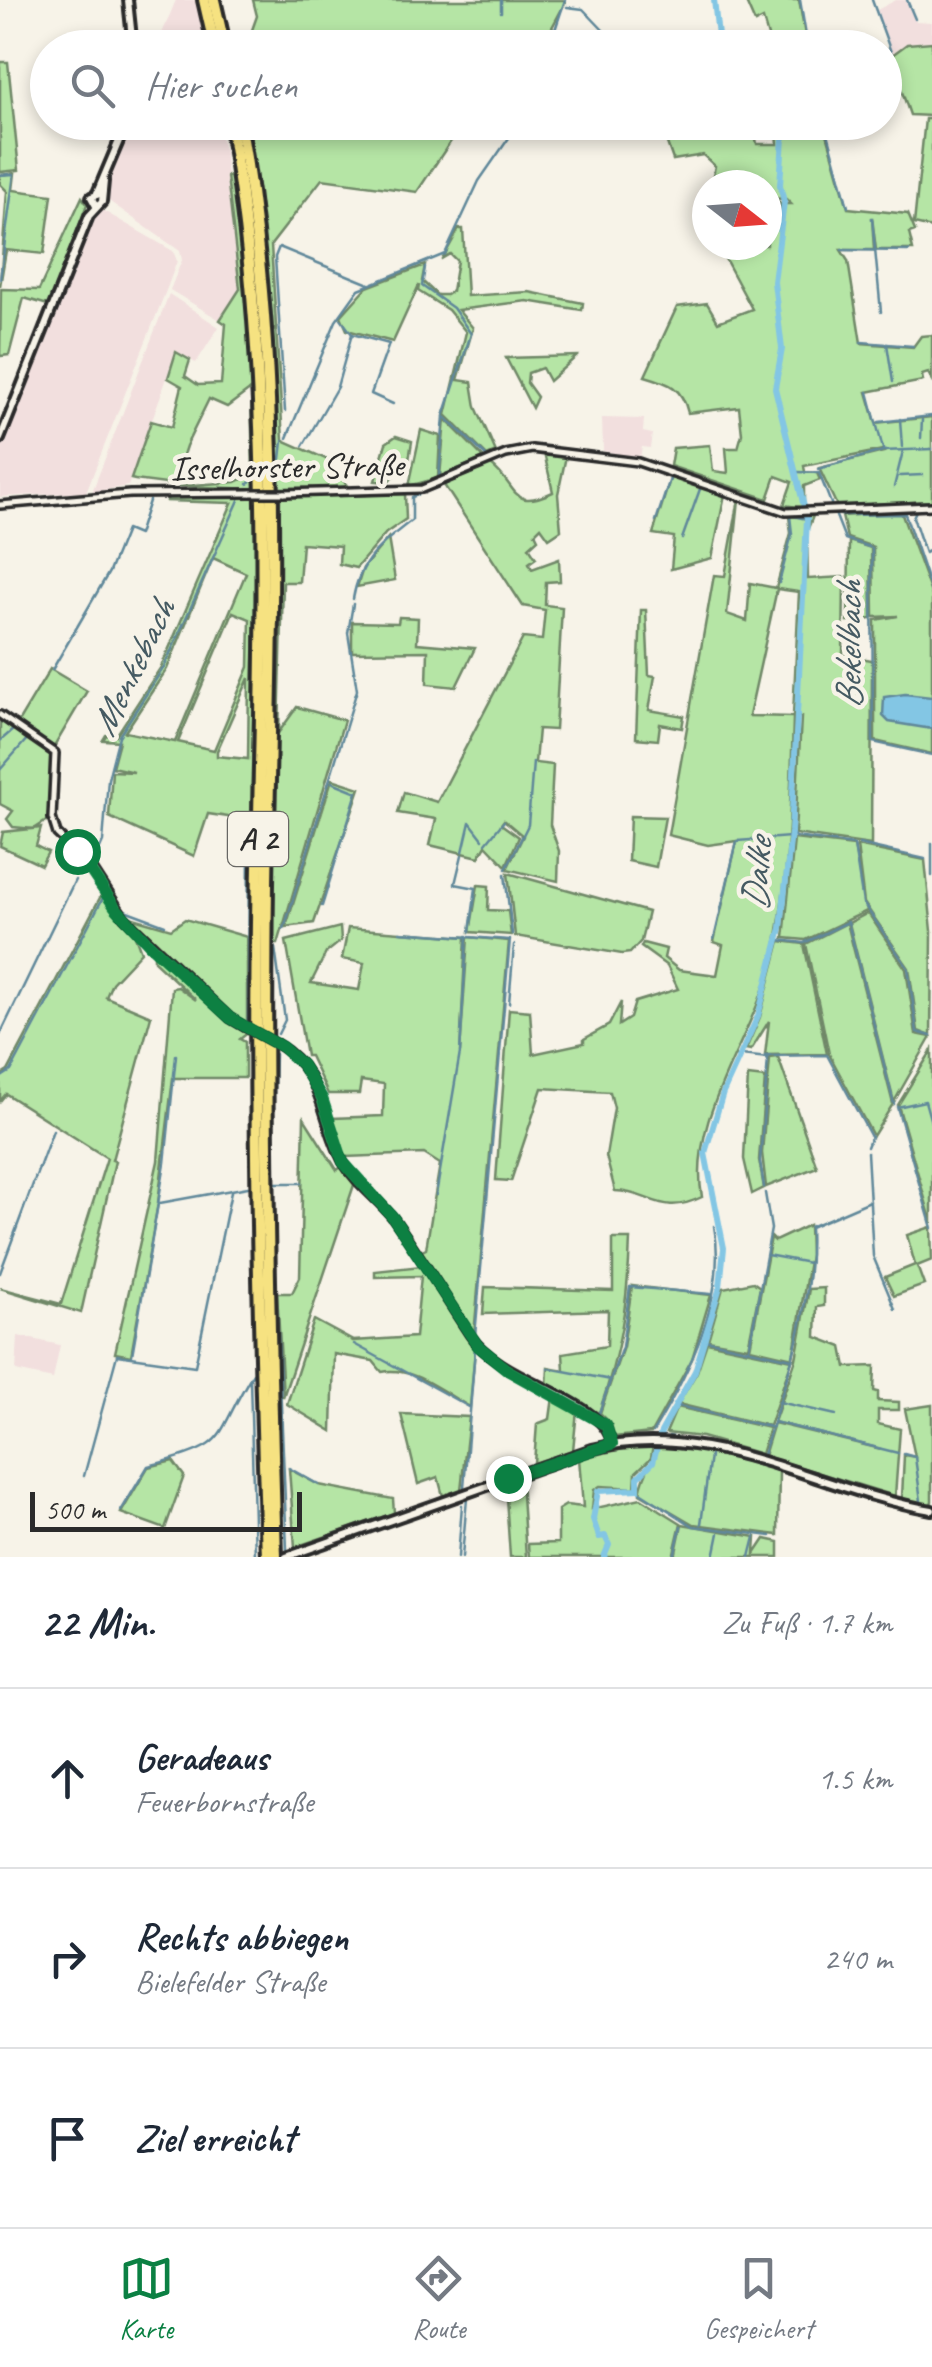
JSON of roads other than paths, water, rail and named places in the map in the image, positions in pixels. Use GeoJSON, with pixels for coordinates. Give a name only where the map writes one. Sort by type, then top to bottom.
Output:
{"type":"FeatureCollection","features":[{"type":"Feature","properties":{"kind":"highway"},"geometry":{"type":"LineString","coordinates":[[204,0],[211,30]]}},
{"type":"Feature","properties":{"kind":"highway"},"geometry":{"type":"LineString","coordinates":[[214,0],[221,30]]}},
{"type":"Feature","properties":{"kind":"highway","name":"A 2"},"geometry":{"type":"LineString","coordinates":[[233,140],[251,270],[263,450],[254,1176],[274,1555]]}},
{"type":"Feature","properties":{"kind":"highway","name":"A 2"},"geometry":{"type":"LineString","coordinates":[[242,140],[264,302],[272,449],[264,1176],[274,1555]]}},
{"type":"Feature","properties":{"kind":"main road"},"geometry":{"type":"LineString","coordinates":[[128,0],[131,30]]}},
{"type":"Feature","properties":{"kind":"main road"},"geometry":{"type":"LineString","coordinates":[[0,439],[94,205],[102,202],[99,194],[120,140]]}},
{"type":"Feature","properties":{"kind":"main road"},"geometry":{"type":"LineString","coordinates":[[274,1555],[612,1444],[659,1440],[710,1447],[932,1510]]}},
{"type":"Feature","properties":{"kind":"street","name":"Isselhorster Straße"},"geometry":{"type":"LineString","coordinates":[[0,505],[130,494],[422,489],[506,454],[532,449],[638,462],[799,513],[932,506]]}},
{"type":"Feature","properties":{"kind":"street"},"geometry":{"type":"LineString","coordinates":[[0,715],[55,753],[52,818],[58,836],[82,854],[115,907],[149,944],[230,1018],[292,1053],[317,1088],[343,1162],[392,1216],[478,1346],[509,1371],[602,1420],[612,1444]]}},
{"type":"Feature","properties":{"kind":"water"},"geometry":{"type":"Polygon","coordinates":[[[884,697],[932,697],[932,729],[889,722],[883,716],[884,697]]]}},
{"type":"Feature","properties":{"kind":"waterway"},"geometry":{"type":"LineString","coordinates":[[501,0],[501,12]]}},
{"type":"Feature","properties":{"kind":"waterway","name":"Menkebach"},"geometry":{"type":"LineString","coordinates":[[555,30],[565,0]]}},
{"type":"Feature","properties":{"kind":"waterway","name":"Dalke"},"geometry":{"type":"LineString","coordinates":[[714,0],[717,30]]}},
{"type":"Feature","properties":{"kind":"waterway"},"geometry":{"type":"LineString","coordinates":[[800,0],[805,30]]}},
{"type":"Feature","properties":{"kind":"waterway"},"geometry":{"type":"LineString","coordinates":[[872,0],[883,30]]}},
{"type":"Feature","properties":{"kind":"waterway"},"geometry":{"type":"LineString","coordinates":[[907,0],[915,19]]}},
{"type":"Feature","properties":{"kind":"waterway","name":"Menkebach"},"geometry":{"type":"LineString","coordinates":[[567,7],[583,9],[603,30]]}},
{"type":"Feature","properties":{"kind":"waterway","name":"Menkebach"},"geometry":{"type":"LineString","coordinates":[[287,438],[336,321],[359,289],[445,254],[479,181],[507,140]]}},
{"type":"Feature","properties":{"kind":"waterway","name":"Dalke"},"geometry":{"type":"LineString","coordinates":[[604,1557],[609,1545],[605,1536],[599,1537],[593,1519],[598,1491],[638,1489],[638,1477],[653,1462],[661,1432],[695,1371],[720,1287],[724,1248],[705,1153],[723,1093],[758,1016],[781,928],[791,832],[807,519],[775,388],[782,349],[774,282],[784,202],[780,185],[783,140]]}},
{"type":"Feature","properties":{"kind":"waterway"},"geometry":{"type":"LineString","coordinates":[[830,140],[848,207]]}},
{"type":"Feature","properties":{"kind":"waterway"},"geometry":{"type":"LineString","coordinates":[[0,175],[14,174],[0,279]]}},
{"type":"Feature","properties":{"kind":"waterway"},"geometry":{"type":"LineString","coordinates":[[872,218],[881,312]]}},
{"type":"Feature","properties":{"kind":"waterway"},"geometry":{"type":"LineString","coordinates":[[285,411],[275,257],[279,247],[369,284]]}},
{"type":"Feature","properties":{"kind":"waterway"},"geometry":{"type":"LineString","coordinates":[[842,250],[909,251]]}},
{"type":"Feature","properties":{"kind":"waterway"},"geometry":{"type":"LineString","coordinates":[[425,267],[422,286],[453,308],[471,334],[444,416],[439,477]]}},
{"type":"Feature","properties":{"kind":"waterway"},"geometry":{"type":"LineString","coordinates":[[303,446],[337,387],[352,334],[341,319]]}},
{"type":"Feature","properties":{"kind":"waterway"},"geometry":{"type":"LineString","coordinates":[[352,334],[389,344],[371,394],[393,404]]}},
{"type":"Feature","properties":{"kind":"waterway"},"geometry":{"type":"LineString","coordinates":[[861,342],[913,346]]}},
{"type":"Feature","properties":{"kind":"waterway"},"geometry":{"type":"LineString","coordinates":[[887,344],[893,382]]}},
{"type":"Feature","properties":{"kind":"waterway"},"geometry":{"type":"LineString","coordinates":[[868,392],[883,449]]}},
{"type":"Feature","properties":{"kind":"waterway"},"geometry":{"type":"LineString","coordinates":[[444,416],[486,456]]}},
{"type":"Feature","properties":{"kind":"waterway"},"geometry":{"type":"LineString","coordinates":[[879,422],[932,416]]}},
{"type":"Feature","properties":{"kind":"waterway"},"geometry":{"type":"LineString","coordinates":[[900,419],[902,447]]}},
{"type":"Feature","properties":{"kind":"waterway"},"geometry":{"type":"LineString","coordinates":[[921,438],[922,420]]}},
{"type":"Feature","properties":{"kind":"waterway","name":"Menkebach"},"geometry":{"type":"LineString","coordinates":[[281,459],[283,441]]}},
{"type":"Feature","properties":{"kind":"waterway"},"geometry":{"type":"LineString","coordinates":[[818,469],[883,451],[932,449]]}},
{"type":"Feature","properties":{"kind":"waterway"},"geometry":{"type":"LineString","coordinates":[[894,487],[903,451]]}},
{"type":"Feature","properties":{"kind":"waterway","name":"Bekelbach"},"geometry":{"type":"LineString","coordinates":[[798,472],[819,473],[845,539],[872,548],[873,742],[932,755]]}},
{"type":"Feature","properties":{"kind":"waterway","name":"Menkebach"},"geometry":{"type":"LineString","coordinates":[[248,484],[256,475]]}},
{"type":"Feature","properties":{"kind":"waterway"},"geometry":{"type":"LineString","coordinates":[[900,476],[923,475]]}},
{"type":"Feature","properties":{"kind":"waterway"},"geometry":{"type":"LineString","coordinates":[[656,521],[671,476]]}},
{"type":"Feature","properties":{"kind":"waterway"},"geometry":{"type":"LineString","coordinates":[[353,599],[367,563],[382,544],[412,520],[412,497],[438,487]]}},
{"type":"Feature","properties":{"kind":"waterway"},"geometry":{"type":"LineString","coordinates":[[682,539],[700,489]]}},
{"type":"Feature","properties":{"kind":"waterway","name":"Menkebach"},"geometry":{"type":"LineString","coordinates":[[93,865],[103,842],[108,779],[119,736],[164,667],[239,500]]}},
{"type":"Feature","properties":{"kind":"waterway"},"geometry":{"type":"LineString","coordinates":[[52,670],[109,572],[126,530],[138,535],[149,501]]}},
{"type":"Feature","properties":{"kind":"waterway"},"geometry":{"type":"LineString","coordinates":[[916,511],[913,517],[925,553],[932,549]]}},
{"type":"Feature","properties":{"kind":"waterway"},"geometry":{"type":"LineString","coordinates":[[778,513],[807,519]]}},
{"type":"Feature","properties":{"kind":"waterway"},"geometry":{"type":"LineString","coordinates":[[840,515],[905,514],[932,594]]}},
{"type":"Feature","properties":{"kind":"waterway"},"geometry":{"type":"LineString","coordinates":[[779,583],[792,534],[790,516]]}},
{"type":"Feature","properties":{"kind":"waterway"},"geometry":{"type":"LineString","coordinates":[[284,929],[357,690],[348,633],[353,604]]}},
{"type":"Feature","properties":{"kind":"waterway"},"geometry":{"type":"LineString","coordinates":[[0,741],[14,729]]}},
{"type":"Feature","properties":{"kind":"waterway"},"geometry":{"type":"LineString","coordinates":[[0,770],[28,738]]}},
{"type":"Feature","properties":{"kind":"waterway"},"geometry":{"type":"LineString","coordinates":[[506,869],[528,825],[533,762]]}},
{"type":"Feature","properties":{"kind":"waterway"},"geometry":{"type":"LineString","coordinates":[[322,906],[357,792],[332,782]]}},
{"type":"Feature","properties":{"kind":"waterway"},"geometry":{"type":"LineString","coordinates":[[486,843],[504,821]]}},
{"type":"Feature","properties":{"kind":"waterway"},"geometry":{"type":"LineString","coordinates":[[463,852],[470,822],[483,839]]}},
{"type":"Feature","properties":{"kind":"waterway","name":"Bekelbach"},"geometry":{"type":"LineString","coordinates":[[791,832],[795,837],[854,845],[863,903],[908,968],[917,1032],[931,1036]]}},
{"type":"Feature","properties":{"kind":"waterway"},"geometry":{"type":"LineString","coordinates":[[248,1022],[249,833]]}},
{"type":"Feature","properties":{"kind":"waterway"},"geometry":{"type":"LineString","coordinates":[[714,939],[737,841],[790,837]]}},
{"type":"Feature","properties":{"kind":"waterway"},"geometry":{"type":"LineString","coordinates":[[932,843],[932,876]]}},
{"type":"Feature","properties":{"kind":"waterway"},"geometry":{"type":"LineString","coordinates":[[859,844],[925,859]]}},
{"type":"Feature","properties":{"kind":"waterway"},"geometry":{"type":"LineString","coordinates":[[462,855],[455,884],[476,888],[470,932]]}},
{"type":"Feature","properties":{"kind":"waterway","name":"Menkebach"},"geometry":{"type":"LineString","coordinates":[[0,1078],[11,1071],[104,896],[91,871]]}},
{"type":"Feature","properties":{"kind":"waterway"},"geometry":{"type":"LineString","coordinates":[[505,874],[512,934]]}},
{"type":"Feature","properties":{"kind":"waterway"},"geometry":{"type":"LineString","coordinates":[[0,1035],[75,880]]}},
{"type":"Feature","properties":{"kind":"waterway"},"geometry":{"type":"LineString","coordinates":[[122,909],[165,925]]}},
{"type":"Feature","properties":{"kind":"waterway"},"geometry":{"type":"LineString","coordinates":[[779,940],[804,943],[848,922],[894,1104]]}},
{"type":"Feature","properties":{"kind":"waterway"},"geometry":{"type":"LineString","coordinates":[[400,932],[509,940]]}},
{"type":"Feature","properties":{"kind":"waterway"},"geometry":{"type":"LineString","coordinates":[[436,1195],[460,1053],[467,936]]}},
{"type":"Feature","properties":{"kind":"waterway"},"geometry":{"type":"LineString","coordinates":[[475,1336],[510,939]]}},
{"type":"Feature","properties":{"kind":"waterway"},"geometry":{"type":"LineString","coordinates":[[509,1003],[514,945]]}},
{"type":"Feature","properties":{"kind":"waterway"},"geometry":{"type":"LineString","coordinates":[[275,948],[285,1020],[278,1034]]}},
{"type":"Feature","properties":{"kind":"waterway"},"geometry":{"type":"LineString","coordinates":[[272,1172],[275,1054]]}},
{"type":"Feature","properties":{"kind":"waterway"},"geometry":{"type":"LineString","coordinates":[[132,1355],[165,1163],[176,1055]]}},
{"type":"Feature","properties":{"kind":"waterway"},"geometry":{"type":"LineString","coordinates":[[741,1055],[768,1058],[760,1161],[764,1187]]}},
{"type":"Feature","properties":{"kind":"waterway"},"geometry":{"type":"LineString","coordinates":[[765,1056],[827,1055],[871,1137],[867,1147]]}},
{"type":"Feature","properties":{"kind":"waterway"},"geometry":{"type":"LineString","coordinates":[[932,1126],[925,1101],[897,1107],[932,1228]]}},
{"type":"Feature","properties":{"kind":"waterway"},"geometry":{"type":"LineString","coordinates":[[0,1273],[53,1130]]}},
{"type":"Feature","properties":{"kind":"waterway"},"geometry":{"type":"LineString","coordinates":[[867,1152],[873,1256],[895,1309]]}},
{"type":"Feature","properties":{"kind":"waterway"},"geometry":{"type":"LineString","coordinates":[[273,1183],[302,1183]]}},
{"type":"Feature","properties":{"kind":"waterway"},"geometry":{"type":"LineString","coordinates":[[160,1203],[248,1187]]}},
{"type":"Feature","properties":{"kind":"waterway"},"geometry":{"type":"LineString","coordinates":[[272,1190],[287,1549]]}},
{"type":"Feature","properties":{"kind":"waterway"},"geometry":{"type":"LineString","coordinates":[[84,1476],[117,1355],[195,1366],[231,1192]]}},
{"type":"Feature","properties":{"kind":"waterway"},"geometry":{"type":"LineString","coordinates":[[749,1348],[771,1229],[765,1193]]}},
{"type":"Feature","properties":{"kind":"waterway"},"geometry":{"type":"LineString","coordinates":[[763,1455],[803,1314],[810,1227],[870,1201]]}},
{"type":"Feature","properties":{"kind":"waterway","name":"Dalke"},"geometry":{"type":"LineString","coordinates":[[653,1432],[691,1360],[710,1307],[717,1253],[714,1226]]}},
{"type":"Feature","properties":{"kind":"waterway"},"geometry":{"type":"LineString","coordinates":[[767,1255],[809,1263]]}},
{"type":"Feature","properties":{"kind":"waterway"},"geometry":{"type":"LineString","coordinates":[[599,1413],[622,1347],[630,1287],[711,1294]]}},
{"type":"Feature","properties":{"kind":"waterway"},"geometry":{"type":"LineString","coordinates":[[705,1340],[792,1359]]}},
{"type":"Feature","properties":{"kind":"waterway"},"geometry":{"type":"LineString","coordinates":[[464,1487],[475,1348],[471,1341]]}},
{"type":"Feature","properties":{"kind":"waterway"},"geometry":{"type":"LineString","coordinates":[[354,1344],[469,1407]]}},
{"type":"Feature","properties":{"kind":"waterway"},"geometry":{"type":"LineString","coordinates":[[548,1368],[611,1380]]}},
{"type":"Feature","properties":{"kind":"waterway"},"geometry":{"type":"LineString","coordinates":[[121,1511],[148,1466],[195,1452],[217,1437],[253,1373]]}},
{"type":"Feature","properties":{"kind":"waterway"},"geometry":{"type":"LineString","coordinates":[[250,1379],[255,1557]]}},
{"type":"Feature","properties":{"kind":"waterway"},"geometry":{"type":"LineString","coordinates":[[779,1402],[836,1415]]}},
{"type":"Feature","properties":{"kind":"waterway"},"geometry":{"type":"LineString","coordinates":[[674,1405],[770,1427]]}},
{"type":"Feature","properties":{"kind":"waterway"},"geometry":{"type":"LineString","coordinates":[[774,1422],[898,1453]]}},
{"type":"Feature","properties":{"kind":"waterway"},"geometry":{"type":"LineString","coordinates":[[669,1436],[737,1451]]}},
{"type":"Feature","properties":{"kind":"waterway"},"geometry":{"type":"LineString","coordinates":[[719,1453],[793,1474]]}},
{"type":"Feature","properties":{"kind":"waterway"},"geometry":{"type":"LineString","coordinates":[[904,1454],[915,1457],[921,1501]]}},
{"type":"Feature","properties":{"kind":"waterway"},"geometry":{"type":"LineString","coordinates":[[701,1524],[710,1456]]}},
{"type":"Feature","properties":{"kind":"waterway"},"geometry":{"type":"LineString","coordinates":[[289,1468],[319,1485]]}},
{"type":"Feature","properties":{"kind":"waterway"},"geometry":{"type":"LineString","coordinates":[[798,1469],[868,1490]]}},
{"type":"Feature","properties":{"kind":"waterway"},"geometry":{"type":"LineString","coordinates":[[637,1490],[693,1526],[771,1536]]}},
{"type":"Feature","properties":{"kind":"waterway"},"geometry":{"type":"LineString","coordinates":[[462,1557],[467,1498]]}},
{"type":"Feature","properties":{"kind":"waterway"},"geometry":{"type":"LineString","coordinates":[[458,1557],[462,1505]]}},
{"type":"Feature","properties":{"kind":"waterway"},"geometry":{"type":"LineString","coordinates":[[674,1557],[681,1526]]}},
{"type":"Feature","properties":{"kind":"waterway"},"geometry":{"type":"LineString","coordinates":[[714,1557],[719,1533]]}},
{"type":"Feature","properties":{"kind":"waterway"},"geometry":{"type":"LineString","coordinates":[[750,1557],[755,1537]]}}]}
